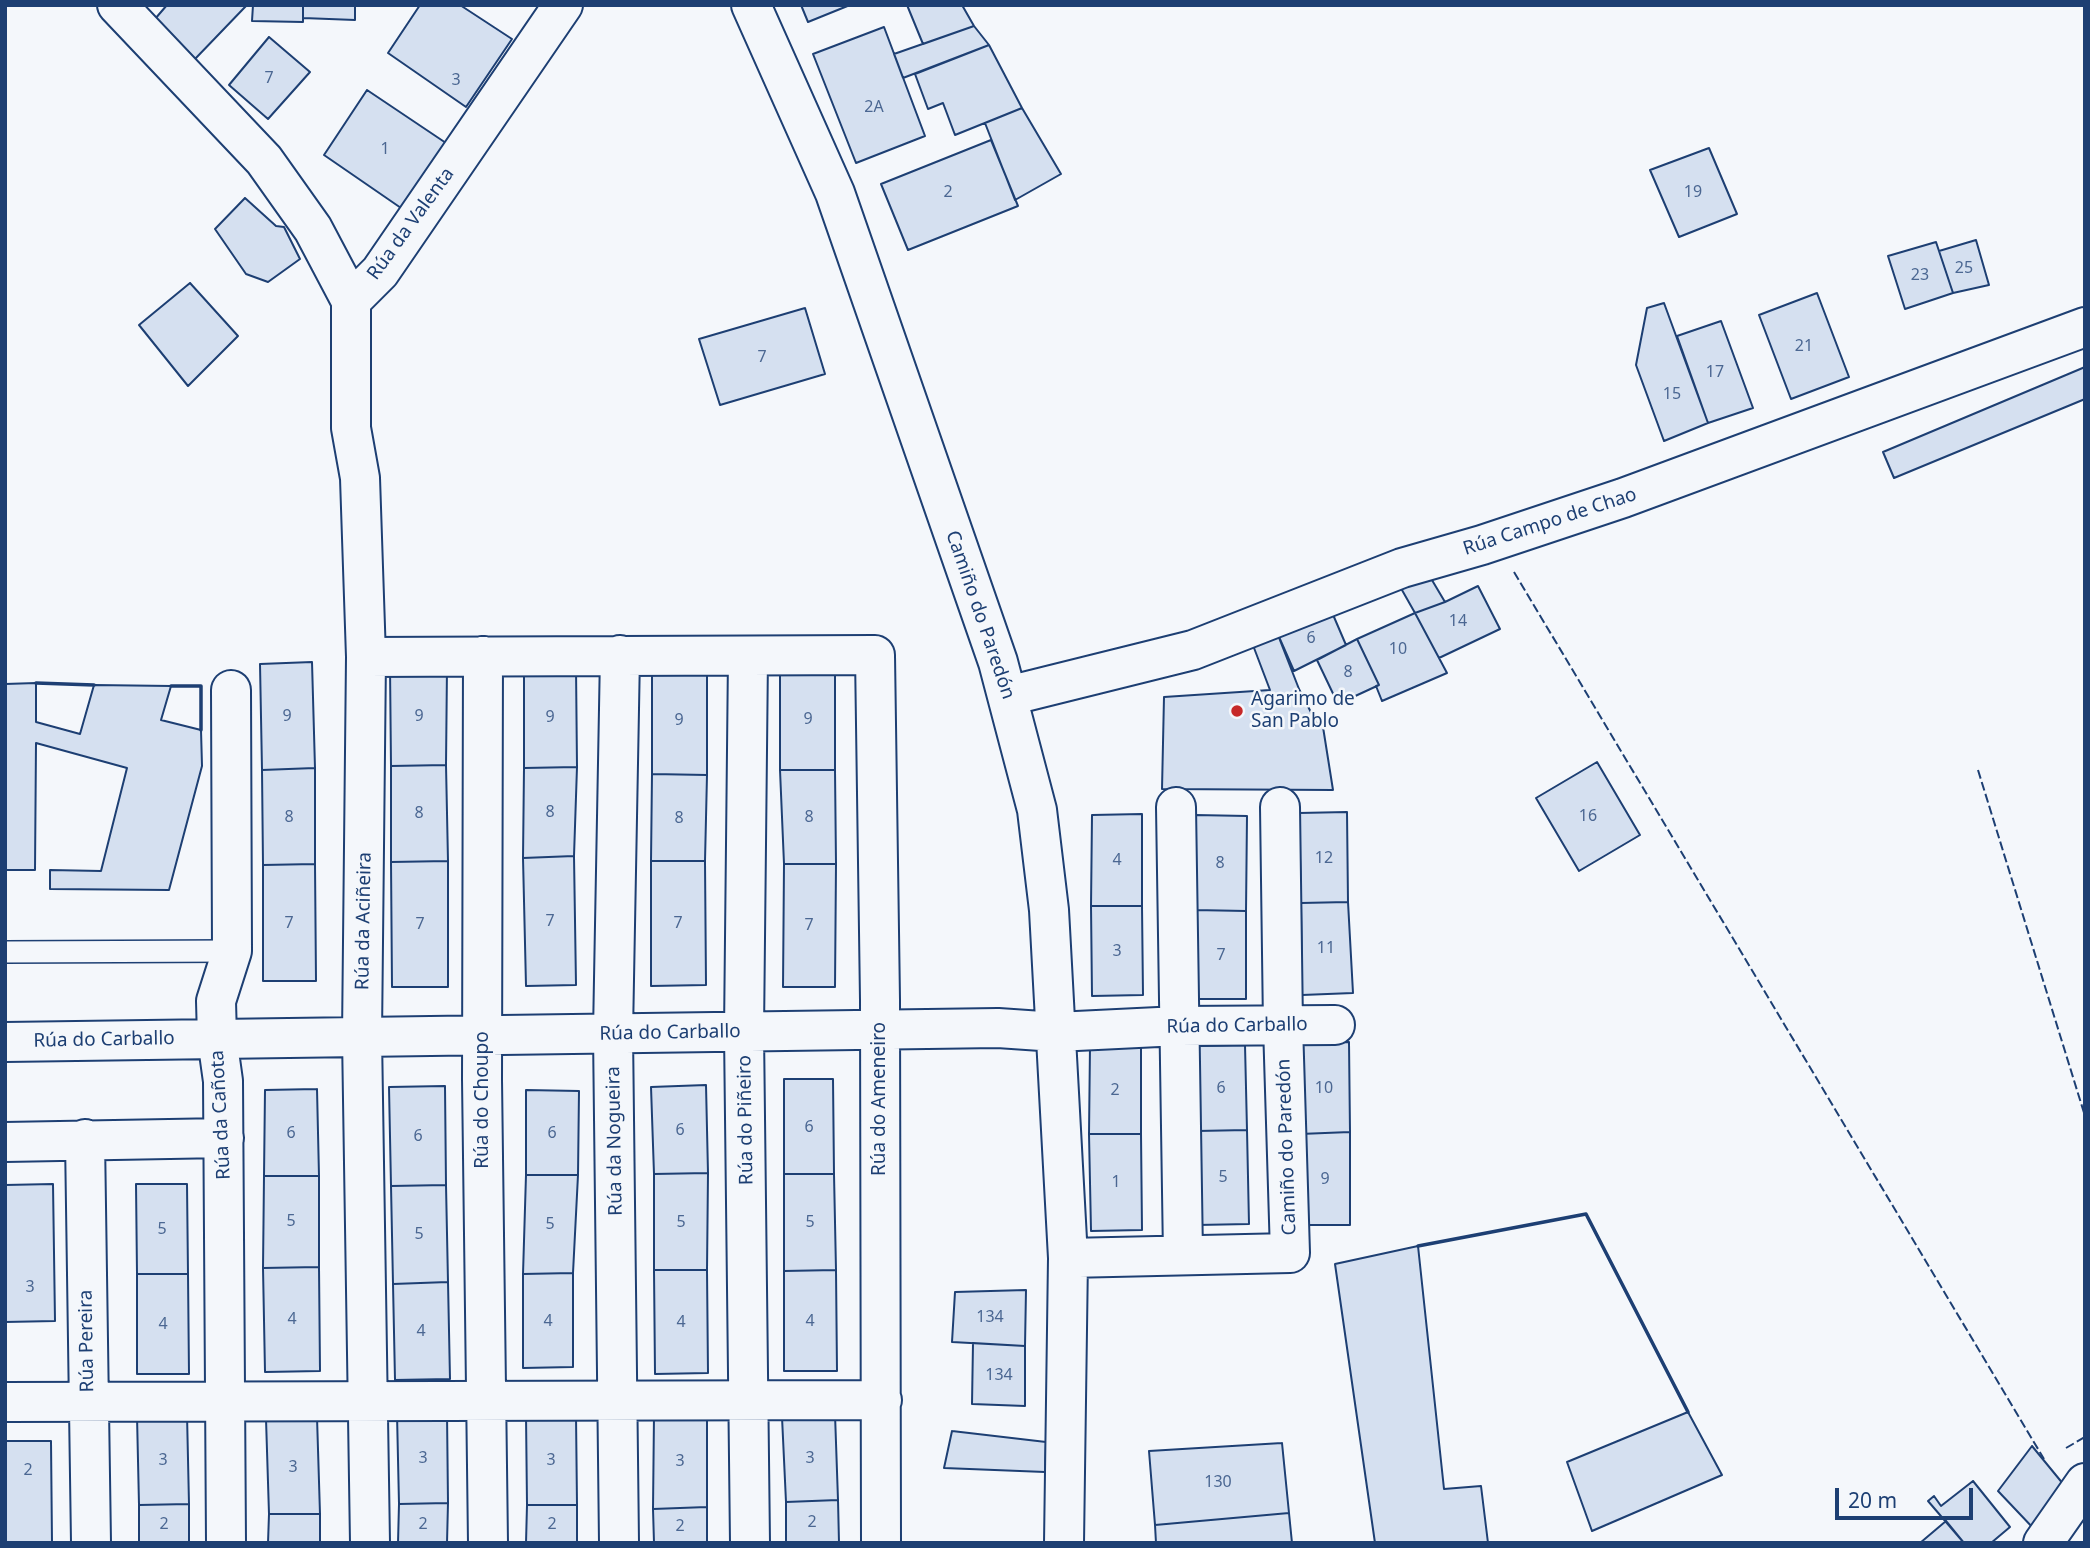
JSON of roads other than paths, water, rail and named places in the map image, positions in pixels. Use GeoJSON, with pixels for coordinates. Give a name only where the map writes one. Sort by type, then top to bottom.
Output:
{"type":"FeatureCollection","features":[{"type":"Feature","properties":{"kind":"street","name":"Rúa da Valenta"},"geometry":{"type":"LineString","coordinates":[[117,5],[264,160],[313,229],[351,301],[380,272],[563,5]]}},
{"type":"Feature","properties":{"kind":"street","name":"Camiño do Paredón"},"geometry":{"type":"LineString","coordinates":[[751,5],[835,193],[1008,696],[1037,810],[1049,910],[1068,1258],[1064,1543]]}},
{"type":"Feature","properties":{"kind":"street","name":"Rúa da Aciñeira"},"geometry":{"type":"LineString","coordinates":[[351,301],[351,428],[360,478],[366,657],[362,1036],[370,1402],[370,1543]]}},
{"type":"Feature","properties":{"kind":"street","name":"Rúa Campo de Chao"},"geometry":{"type":"LineString","coordinates":[[1008,696],[1193,650],[1402,568],[1482,545],[1635,494],[2085,327]]}},
{"type":"Feature","properties":{"kind":"street","name":"Rúa da Nogueira"},"geometry":{"type":"LineString","coordinates":[[619,1543],[613,1033],[620,655]]}},
{"type":"Feature","properties":{"kind":"street","name":"Rúa do Choupo"},"geometry":{"type":"LineString","coordinates":[[483,656],[482,1035],[488,1543]]}},
{"type":"Feature","properties":{"kind":"street"},"geometry":{"type":"LineString","coordinates":[[366,657],[748,656]]}},
{"type":"Feature","properties":{"kind":"street","name":"Rúa do Ameneiro"},"geometry":{"type":"LineString","coordinates":[[748,656],[875,656],[880,1030],[881,1543]]}},
{"type":"Feature","properties":{"kind":"street","name":"Rúa do Piñeiro"},"geometry":{"type":"LineString","coordinates":[[748,656],[744,1032],[750,1543]]}},
{"type":"Feature","properties":{"kind":"street","name":"Rúa da Cañota"},"geometry":{"type":"LineString","coordinates":[[226,1543],[223,1081],[217,1038],[216,1001],[232,951],[231,690]]}},
{"type":"Feature","properties":{"kind":"street"},"geometry":{"type":"LineString","coordinates":[[1176,807],[1183,1255]]}},
{"type":"Feature","properties":{"kind":"street","name":"Camiño do Paredón"},"geometry":{"type":"LineString","coordinates":[[1068,1258],[1290,1253],[1280,807]]}},
{"type":"Feature","properties":{"kind":"street","name":"Rúa do Carballo"},"geometry":{"type":"LineString","coordinates":[[5,1042],[998,1028],[1056,1032],[1180,1026],[1335,1025]]}},
{"type":"Feature","properties":{"kind":"street"},"geometry":{"type":"LineString","coordinates":[[5,1142],[224,1138]]}},
{"type":"Feature","properties":{"kind":"street","name":"Rúa Pereira"},"geometry":{"type":"LineString","coordinates":[[85,1139],[91,1543]]}},
{"type":"Feature","properties":{"kind":"street"},"geometry":{"type":"LineString","coordinates":[[5,1402],[881,1400]]}},
{"type":"Feature","properties":{"kind":"street"},"geometry":{"type":"LineString","coordinates":[[2043,1543],[2085,1483]]}},
{"type":"Feature","properties":{"kind":"lane"},"geometry":{"type":"LineString","coordinates":[[5,952],[232,951]]}},
{"type":"Feature","properties":{"kind":"place","name":"Agarimo de San Pablo"},"geometry":{"type":"Point","coordinates":[1237,711]}}]}
